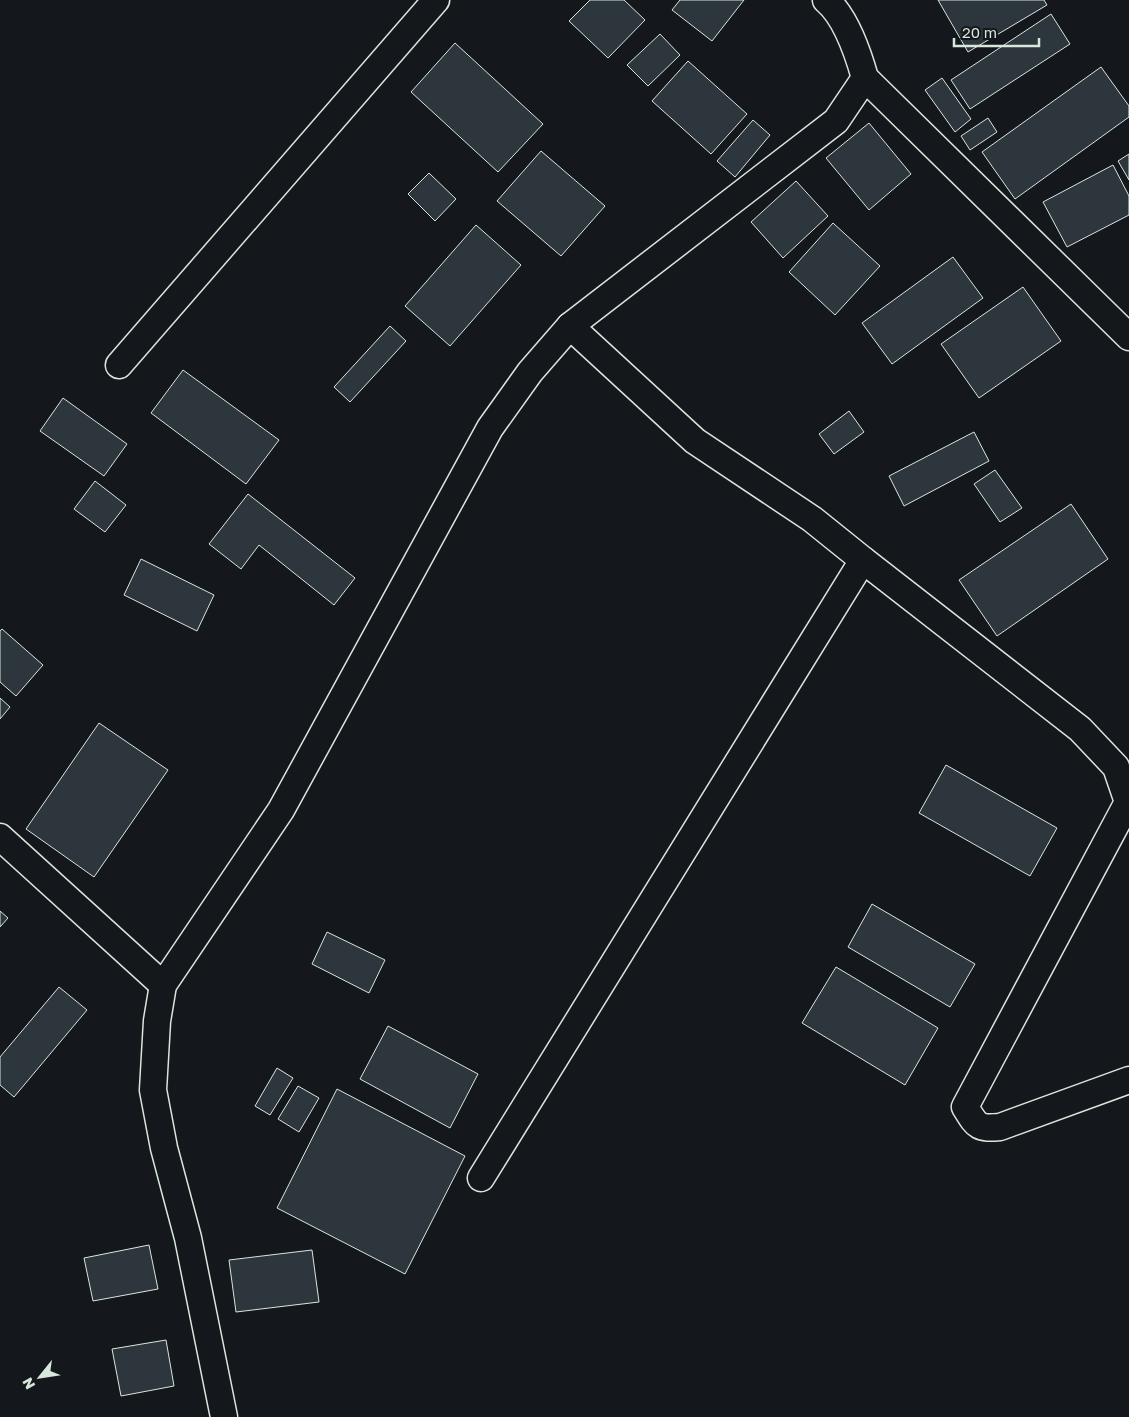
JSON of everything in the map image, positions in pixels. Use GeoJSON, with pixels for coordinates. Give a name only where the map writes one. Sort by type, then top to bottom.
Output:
{"type":"FeatureCollection","features":[{"type":"Feature","properties":{"kind":"street"},"geometry":{"type":"LineString","coordinates":[[119,365],[436,0]]}},
{"type":"Feature","properties":{"kind":"street"},"geometry":{"type":"LineString","coordinates":[[826,0],[836,9],[860,60],[865,78],[1129,337]]}},
{"type":"Feature","properties":{"kind":"street"},"geometry":{"type":"LineString","coordinates":[[224,1417],[188,1238],[164,1148],[154,1090],[157,1022],[163,985],[281,810],[490,428],[530,372],[570,326],[836,121],[865,78]]}},
{"type":"Feature","properties":{"kind":"street"},"geometry":{"type":"LineString","coordinates":[[570,326],[695,440],[812,519],[1080,729],[1116,767],[1128,802],[965,1107],[975,1124],[984,1128],[1000,1127],[1129,1080]]}},
{"type":"Feature","properties":{"kind":"street"},"geometry":{"type":"LineString","coordinates":[[481,1178],[863,560]]}},
{"type":"Feature","properties":{"kind":"street"},"geometry":{"type":"LineString","coordinates":[[0,837],[163,985]]}},
{"type":"Feature","properties":{"kind":"building"},"geometry":{"type":"Polygon","coordinates":[[[590,0],[624,0],[645,20],[608,58],[569,21],[590,0]]]}},
{"type":"Feature","properties":{"kind":"building"},"geometry":{"type":"Polygon","coordinates":[[[680,0],[744,0],[712,41],[672,10],[680,0]]]}},
{"type":"Feature","properties":{"kind":"building"},"geometry":{"type":"Polygon","coordinates":[[[938,0],[1044,0],[1047,5],[968,52],[938,0]]]}},
{"type":"Feature","properties":{"kind":"building"},"geometry":{"type":"Polygon","coordinates":[[[1051,14],[1070,44],[970,109],[951,80],[1051,14]]]}},
{"type":"Feature","properties":{"kind":"building"},"geometry":{"type":"Polygon","coordinates":[[[660,34],[680,55],[648,86],[627,65],[660,34]]]}},
{"type":"Feature","properties":{"kind":"building"},"geometry":{"type":"Polygon","coordinates":[[[455,43],[543,124],[498,172],[411,92],[455,43]]]}},
{"type":"Feature","properties":{"kind":"building"},"geometry":{"type":"Polygon","coordinates":[[[688,61],[747,114],[711,154],[652,101],[688,61]]]}},
{"type":"Feature","properties":{"kind":"building"},"geometry":{"type":"Polygon","coordinates":[[[1101,67],[1129,106],[1129,117],[1015,199],[982,152],[1101,67]]]}},
{"type":"Feature","properties":{"kind":"building"},"geometry":{"type":"Polygon","coordinates":[[[942,78],[971,119],[955,132],[925,90],[942,78]]]}},
{"type":"Feature","properties":{"kind":"building"},"geometry":{"type":"Polygon","coordinates":[[[988,118],[997,132],[970,150],[961,136],[988,118]]]}},
{"type":"Feature","properties":{"kind":"building"},"geometry":{"type":"Polygon","coordinates":[[[753,120],[770,135],[735,177],[717,161],[753,120]]]}},
{"type":"Feature","properties":{"kind":"building"},"geometry":{"type":"Polygon","coordinates":[[[869,123],[911,174],[869,210],[826,158],[869,123]]]}},
{"type":"Feature","properties":{"kind":"building"},"geometry":{"type":"Polygon","coordinates":[[[541,151],[605,206],[561,256],[497,201],[541,151]]]}},
{"type":"Feature","properties":{"kind":"building"},"geometry":{"type":"Polygon","coordinates":[[[1129,154],[1129,180],[1118,161],[1129,154]]]}},
{"type":"Feature","properties":{"kind":"building"},"geometry":{"type":"Polygon","coordinates":[[[1113,165],[1129,196],[1129,215],[1067,247],[1043,202],[1113,165]]]}},
{"type":"Feature","properties":{"kind":"building"},"geometry":{"type":"Polygon","coordinates":[[[429,173],[456,199],[435,221],[408,194],[429,173]]]}},
{"type":"Feature","properties":{"kind":"building"},"geometry":{"type":"Polygon","coordinates":[[[796,181],[828,216],[783,258],[751,222],[796,181]]]}},
{"type":"Feature","properties":{"kind":"building"},"geometry":{"type":"Polygon","coordinates":[[[833,223],[880,266],[835,315],[789,272],[833,223]]]}},
{"type":"Feature","properties":{"kind":"building"},"geometry":{"type":"Polygon","coordinates":[[[476,225],[521,265],[450,346],[405,306],[476,225]]]}},
{"type":"Feature","properties":{"kind":"building"},"geometry":{"type":"Polygon","coordinates":[[[953,257],[983,298],[892,364],[862,323],[953,257]]]}},
{"type":"Feature","properties":{"kind":"building"},"geometry":{"type":"Polygon","coordinates":[[[1023,287],[1061,341],[979,398],[941,344],[1023,287]]]}},
{"type":"Feature","properties":{"kind":"building"},"geometry":{"type":"Polygon","coordinates":[[[390,326],[406,341],[350,402],[334,387],[390,326]]]}},
{"type":"Feature","properties":{"kind":"building"},"geometry":{"type":"Polygon","coordinates":[[[183,370],[279,440],[246,484],[151,413],[183,370]]]}},
{"type":"Feature","properties":{"kind":"building"},"geometry":{"type":"Polygon","coordinates":[[[63,398],[127,444],[104,476],[40,431],[63,398]]]}},
{"type":"Feature","properties":{"kind":"building"},"geometry":{"type":"Polygon","coordinates":[[[849,411],[864,432],[834,454],[819,434],[849,411]]]}},
{"type":"Feature","properties":{"kind":"building"},"geometry":{"type":"Polygon","coordinates":[[[974,432],[989,461],[904,506],[889,476],[974,432]]]}},
{"type":"Feature","properties":{"kind":"building"},"geometry":{"type":"Polygon","coordinates":[[[995,470],[1022,508],[1000,522],[974,484],[995,470]]]}},
{"type":"Feature","properties":{"kind":"building"},"geometry":{"type":"Polygon","coordinates":[[[95,481],[126,505],[105,532],[74,509],[95,481]]]}},
{"type":"Feature","properties":{"kind":"building"},"geometry":{"type":"Polygon","coordinates":[[[248,494],[355,578],[334,605],[259,545],[241,569],[209,544],[248,494]]]}},
{"type":"Feature","properties":{"kind":"building"},"geometry":{"type":"Polygon","coordinates":[[[1071,504],[1108,559],[997,636],[959,580],[1071,504]]]}},
{"type":"Feature","properties":{"kind":"building"},"geometry":{"type":"Polygon","coordinates":[[[141,559],[214,595],[197,631],[124,595],[141,559]]]}},
{"type":"Feature","properties":{"kind":"building"},"geometry":{"type":"Polygon","coordinates":[[[2,629],[43,665],[16,696],[0,682],[0,631],[2,629]]]}},
{"type":"Feature","properties":{"kind":"building"},"geometry":{"type":"Polygon","coordinates":[[[0,698],[10,707],[0,719],[0,698]]]}},
{"type":"Feature","properties":{"kind":"building"},"geometry":{"type":"Polygon","coordinates":[[[99,723],[168,770],[94,877],[26,829],[99,723]]]}},
{"type":"Feature","properties":{"kind":"building"},"geometry":{"type":"Polygon","coordinates":[[[946,765],[1057,828],[1030,876],[919,813],[946,765]]]}},
{"type":"Feature","properties":{"kind":"building"},"geometry":{"type":"Polygon","coordinates":[[[872,904],[975,964],[950,1007],[848,947],[872,904]]]}},
{"type":"Feature","properties":{"kind":"building"},"geometry":{"type":"Polygon","coordinates":[[[0,911],[8,918],[0,927],[0,911]]]}},
{"type":"Feature","properties":{"kind":"building"},"geometry":{"type":"Polygon","coordinates":[[[327,932],[385,960],[369,993],[312,964],[327,932]]]}},
{"type":"Feature","properties":{"kind":"building"},"geometry":{"type":"Polygon","coordinates":[[[836,967],[938,1028],[905,1085],[802,1023],[836,967]]]}},
{"type":"Feature","properties":{"kind":"building"},"geometry":{"type":"Polygon","coordinates":[[[59,987],[87,1010],[14,1097],[0,1085],[0,1057],[59,987]]]}},
{"type":"Feature","properties":{"kind":"building"},"geometry":{"type":"Polygon","coordinates":[[[388,1026],[478,1074],[450,1128],[360,1079],[388,1026]]]}},
{"type":"Feature","properties":{"kind":"building"},"geometry":{"type":"Polygon","coordinates":[[[277,1068],[293,1078],[270,1115],[255,1106],[277,1068]]]}},
{"type":"Feature","properties":{"kind":"building"},"geometry":{"type":"Polygon","coordinates":[[[298,1086],[319,1098],[299,1132],[278,1119],[298,1086]]]}},
{"type":"Feature","properties":{"kind":"building"},"geometry":{"type":"Polygon","coordinates":[[[337,1089],[465,1156],[405,1274],[277,1208],[337,1089]]]}},
{"type":"Feature","properties":{"kind":"building"},"geometry":{"type":"Polygon","coordinates":[[[149,1245],[158,1289],[93,1301],[84,1258],[149,1245]]]}},
{"type":"Feature","properties":{"kind":"building"},"geometry":{"type":"Polygon","coordinates":[[[312,1250],[319,1302],[236,1312],[229,1260],[312,1250]]]}},
{"type":"Feature","properties":{"kind":"building"},"geometry":{"type":"Polygon","coordinates":[[[166,1340],[174,1386],[121,1396],[112,1349],[166,1340]]]}}]}
